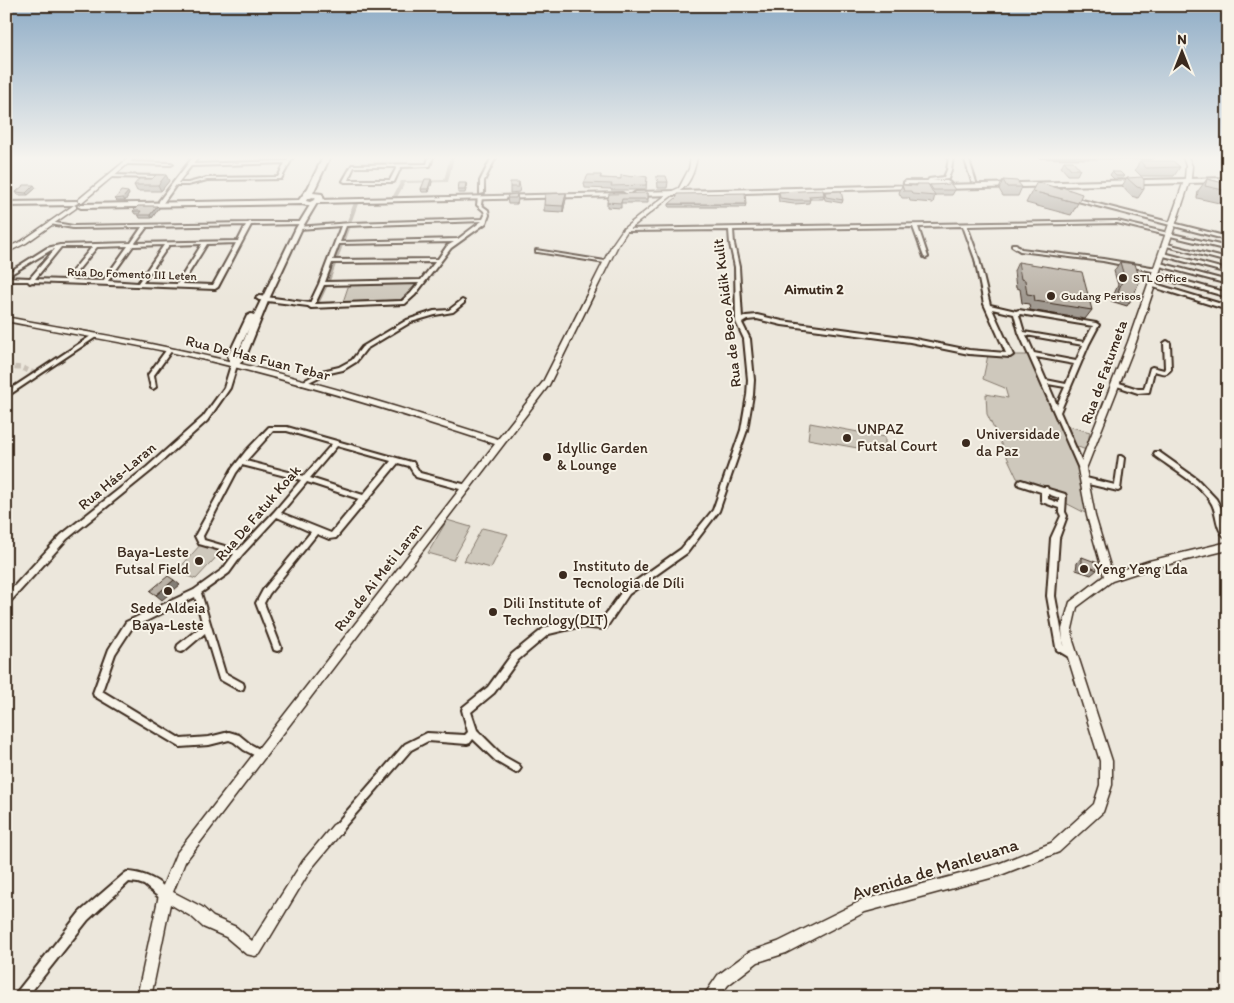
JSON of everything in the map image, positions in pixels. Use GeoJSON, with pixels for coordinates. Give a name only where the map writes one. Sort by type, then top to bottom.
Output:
{"type":"FeatureCollection","features":[{"type":"Feature","properties":{"kind":"main road"},"geometry":{"type":"LineString","coordinates":[[6,204],[29,206]]}},
{"type":"Feature","properties":{"kind":"main road"},"geometry":{"type":"LineString","coordinates":[[78,204],[89,204]]}},
{"type":"Feature","properties":{"kind":"main road"},"geometry":{"type":"LineString","coordinates":[[6,208],[86,204]]}},
{"type":"Feature","properties":{"kind":"main road","name":"Rua Hás-Laran"},"geometry":{"type":"LineString","coordinates":[[299,225],[303,204]]}},
{"type":"Feature","properties":{"kind":"main road","name":"Rua Hás-Laran"},"geometry":{"type":"LineString","coordinates":[[234,365],[232,356],[299,225],[314,204]]}},
{"type":"Feature","properties":{"kind":"street"},"geometry":{"type":"LineString","coordinates":[[6,251],[52,223],[78,204]]}},
{"type":"Feature","properties":{"kind":"street"},"geometry":{"type":"LineString","coordinates":[[262,298],[311,306],[403,303],[423,281],[438,260],[458,240],[484,220],[487,215],[486,210],[479,204]]}},
{"type":"Feature","properties":{"kind":"street","name":"Rua de Ai Meti Laran"},"geometry":{"type":"LineString","coordinates":[[144,997],[165,895],[180,858],[467,488],[499,442],[546,383],[605,262],[625,230],[659,204]]}},
{"type":"Feature","properties":{"kind":"street"},"geometry":{"type":"LineString","coordinates":[[1092,204],[1228,239]]}},
{"type":"Feature","properties":{"kind":"street","name":"Rua de Fatumeta"},"geometry":{"type":"LineString","coordinates":[[1082,469],[1116,384],[1179,204]]}},
{"type":"Feature","properties":{"kind":"street"},"geometry":{"type":"LineString","coordinates":[[52,223],[74,227],[249,225],[258,227],[270,223],[344,225],[484,220]]}},
{"type":"Feature","properties":{"kind":"street"},"geometry":{"type":"LineString","coordinates":[[625,230],[965,226],[1117,222],[1228,249]]}},
{"type":"Feature","properties":{"kind":"street"},"geometry":{"type":"LineString","coordinates":[[104,283],[146,225]]}},
{"type":"Feature","properties":{"kind":"street","name":"Rua Do Fomento III Leten"},"geometry":{"type":"LineString","coordinates":[[6,277],[66,282],[215,287],[249,225]]}},
{"type":"Feature","properties":{"kind":"street"},"geometry":{"type":"LineString","coordinates":[[311,306],[322,284],[344,225]]}},
{"type":"Feature","properties":{"kind":"street"},"geometry":{"type":"LineString","coordinates":[[915,226],[926,257]]}},
{"type":"Feature","properties":{"kind":"street"},"geometry":{"type":"LineString","coordinates":[[739,322],[746,318],[758,316],[782,323],[910,340],[969,352],[1010,355],[988,306],[977,259],[965,226]]}},
{"type":"Feature","properties":{"kind":"street","name":"Rua de Beco Aidik Kulit"},"geometry":{"type":"LineString","coordinates":[[473,733],[466,710],[491,690],[515,657],[547,630],[578,623],[603,625],[626,592],[684,552],[716,511],[744,430],[750,395],[747,339],[739,322],[737,267],[732,229]]}},
{"type":"Feature","properties":{"kind":"street"},"geometry":{"type":"LineString","coordinates":[[338,243],[458,240]]}},
{"type":"Feature","properties":{"kind":"street"},"geometry":{"type":"LineString","coordinates":[[6,277],[49,249],[60,246],[238,242]]}},
{"type":"Feature","properties":{"kind":"street"},"geometry":{"type":"LineString","coordinates":[[140,284],[168,243]]}},
{"type":"Feature","properties":{"kind":"street"},"geometry":{"type":"LineString","coordinates":[[178,286],[205,243]]}},
{"type":"Feature","properties":{"kind":"street"},"geometry":{"type":"LineString","coordinates":[[1165,244],[1228,261]]}},
{"type":"Feature","properties":{"kind":"street"},"geometry":{"type":"LineString","coordinates":[[66,282],[96,245]]}},
{"type":"Feature","properties":{"kind":"street"},"geometry":{"type":"LineString","coordinates":[[1014,245],[1020,250],[1103,260],[1228,284]]}},
{"type":"Feature","properties":{"kind":"street"},"geometry":{"type":"LineString","coordinates":[[30,280],[60,246]]}},
{"type":"Feature","properties":{"kind":"street"},"geometry":{"type":"LineString","coordinates":[[538,251],[605,262]]}},
{"type":"Feature","properties":{"kind":"street"},"geometry":{"type":"LineString","coordinates":[[1162,254],[1228,272]]}},
{"type":"Feature","properties":{"kind":"street"},"geometry":{"type":"LineString","coordinates":[[330,262],[438,260]]}},
{"type":"Feature","properties":{"kind":"street"},"geometry":{"type":"LineString","coordinates":[[1157,270],[1228,295]]}},
{"type":"Feature","properties":{"kind":"street"},"geometry":{"type":"LineString","coordinates":[[322,284],[423,281]]}},
{"type":"Feature","properties":{"kind":"street"},"geometry":{"type":"LineString","coordinates":[[1152,285],[1228,308]]}},
{"type":"Feature","properties":{"kind":"street"},"geometry":{"type":"LineString","coordinates":[[303,383],[324,372],[342,369],[354,361],[364,348],[409,321],[434,312],[451,311],[462,302]]}},
{"type":"Feature","properties":{"kind":"street"},"geometry":{"type":"LineString","coordinates":[[988,306],[1016,314],[1027,313],[1096,325],[1086,344],[1058,412]]}},
{"type":"Feature","properties":{"kind":"street"},"geometry":{"type":"LineString","coordinates":[[1016,314],[1022,333],[1082,469],[1086,481],[1091,516],[1110,578]]}},
{"type":"Feature","properties":{"kind":"street","name":"Rua De Has Fuan Tebar"},"geometry":{"type":"LineString","coordinates":[[6,319],[169,350],[234,365],[303,383],[499,442]]}},
{"type":"Feature","properties":{"kind":"street"},"geometry":{"type":"LineString","coordinates":[[1022,333],[1086,344]]}},
{"type":"Feature","properties":{"kind":"street"},"geometry":{"type":"LineString","coordinates":[[6,395],[94,336]]}},
{"type":"Feature","properties":{"kind":"street"},"geometry":{"type":"LineString","coordinates":[[1116,384],[1138,391],[1147,391],[1152,369],[1165,372],[1168,370],[1167,343]]}},
{"type":"Feature","properties":{"kind":"street"},"geometry":{"type":"LineString","coordinates":[[153,387],[152,375],[169,350]]}},
{"type":"Feature","properties":{"kind":"street"},"geometry":{"type":"LineString","coordinates":[[1033,355],[1078,363]]}},
{"type":"Feature","properties":{"kind":"street","name":"Rua Hás-Laran"},"geometry":{"type":"LineString","coordinates":[[6,601],[64,538],[149,469],[205,419],[227,388],[234,365]]}},
{"type":"Feature","properties":{"kind":"street"},"geometry":{"type":"LineString","coordinates":[[1045,382],[1068,386]]}},
{"type":"Feature","properties":{"kind":"street"},"geometry":{"type":"LineString","coordinates":[[239,554],[202,542],[199,536],[241,462],[271,430],[288,429],[411,464],[418,475],[467,488]]}},
{"type":"Feature","properties":{"kind":"street","name":"Rua De Fatuk Koak"},"geometry":{"type":"LineString","coordinates":[[260,754],[236,738],[229,736],[209,741],[180,742],[97,693],[112,652],[129,625],[196,592],[226,571],[336,443]]}},
{"type":"Feature","properties":{"kind":"street"},"geometry":{"type":"LineString","coordinates":[[1157,454],[1187,475],[1215,502],[1217,516],[1228,536]]}},
{"type":"Feature","properties":{"kind":"street"},"geometry":{"type":"LineString","coordinates":[[1086,481],[1118,488],[1120,458]]}},
{"type":"Feature","properties":{"kind":"street"},"geometry":{"type":"LineString","coordinates":[[276,514],[329,536],[336,534],[396,460]]}},
{"type":"Feature","properties":{"kind":"street"},"geometry":{"type":"LineString","coordinates":[[241,462],[306,478],[364,498]]}},
{"type":"Feature","properties":{"kind":"street"},"geometry":{"type":"LineString","coordinates":[[1022,483],[1063,496],[1064,516],[1055,538],[1051,596],[1060,647],[1073,655]]}},
{"type":"Feature","properties":{"kind":"street"},"geometry":{"type":"LineString","coordinates":[[1045,490],[1044,500],[1063,507]]}},
{"type":"Feature","properties":{"kind":"street"},"geometry":{"type":"LineString","coordinates":[[277,647],[260,602],[316,531]]}},
{"type":"Feature","properties":{"kind":"street","name":"Avenida de Manleuana"},"geometry":{"type":"LineString","coordinates":[[710,997],[723,980],[754,957],[781,948],[864,906],[998,870],[1055,848],[1099,808],[1106,786],[1106,761],[1068,641],[1067,629],[1073,605],[1110,578],[1149,565],[1228,546]]}},
{"type":"Feature","properties":{"kind":"street"},"geometry":{"type":"LineString","coordinates":[[196,592],[222,676],[240,686]]}},
{"type":"Feature","properties":{"kind":"street"},"geometry":{"type":"LineString","coordinates":[[181,648],[206,627]]}},
{"type":"Feature","properties":{"kind":"street"},"geometry":{"type":"LineString","coordinates":[[20,997],[84,916],[127,877],[134,876],[148,881],[165,895],[197,912],[208,922],[230,932],[251,949],[255,949],[307,865],[408,747],[427,737],[467,740],[473,733],[500,759],[516,768]]}},
{"type":"Feature","properties":{"kind":"shaded area"},"geometry":{"type":"Polygon","coordinates":[[[418,282],[400,300],[343,302],[349,284],[418,282]]]}},
{"type":"Feature","properties":{"kind":"shaded area"},"geometry":{"type":"Polygon","coordinates":[[[988,355],[1033,355],[1082,469],[1091,516],[1017,478],[987,414],[986,394],[1008,398],[1005,388],[983,379],[988,355]]]}},
{"type":"Feature","properties":{"kind":"shaded area","name":"UNPAZ Futsal Court"},"geometry":{"type":"Polygon","coordinates":[[[810,423],[885,437],[885,453],[808,439],[810,423]]]}},
{"type":"Feature","properties":{"kind":"shaded area"},"geometry":{"type":"Polygon","coordinates":[[[1068,426],[1090,432],[1086,450],[1073,445],[1068,426]]]}},
{"type":"Feature","properties":{"kind":"shaded area"},"geometry":{"type":"Polygon","coordinates":[[[447,520],[471,527],[453,560],[428,553],[447,520]]]}},
{"type":"Feature","properties":{"kind":"shaded area"},"geometry":{"type":"Polygon","coordinates":[[[482,528],[508,534],[491,568],[464,561],[482,528]]]}},
{"type":"Feature","properties":{"kind":"shaded area","name":"Baya-Leste Futsal Field"},"geometry":{"type":"Polygon","coordinates":[[[201,544],[222,551],[196,579],[176,572],[201,544]]]}},
{"type":"Feature","properties":{"kind":"building"},"geometry":{"type":"Polygon","coordinates":[[[544,204],[564,204],[563,206],[544,204]]]}},
{"type":"Feature","properties":{"kind":"building"},"geometry":{"type":"Polygon","coordinates":[[[138,206],[157,206],[150,215],[138,215],[141,211],[133,211],[138,206]]]}},
{"type":"Feature","properties":{"kind":"building"},"geometry":{"type":"Polygon","coordinates":[[[1018,262],[1082,272],[1092,310],[1035,301],[1034,295],[1027,294],[1025,280],[1021,279],[1018,262]]]}},
{"type":"Feature","properties":{"kind":"building"},"geometry":{"type":"Polygon","coordinates":[[[1120,262],[1135,264],[1140,279],[1133,297],[1118,292],[1124,276],[1120,262]]]}},
{"type":"Feature","properties":{"kind":"building"},"geometry":{"type":"Polygon","coordinates":[[[1082,557],[1098,563],[1097,570],[1082,564],[1082,557]]]}},
{"type":"Feature","properties":{"kind":"building"},"geometry":{"type":"Polygon","coordinates":[[[168,576],[174,580],[156,595],[150,591],[168,576]]]}},
{"type":"Feature","properties":{"kind":"waterway"},"geometry":{"type":"LineString","coordinates":[[309,306],[315,307],[327,281],[356,204]]}},
{"type":"Feature","properties":{"kind":"tunnel"},"geometry":{"type":"LineString","coordinates":[[6,367],[22,368],[38,375]]}},
{"type":"Feature","properties":{"kind":"place","name":"STL Office"},"geometry":{"type":"Point","coordinates":[1123,278]}},
{"type":"Feature","properties":{"kind":"place","name":"Gudang Perisos"},"geometry":{"type":"Point","coordinates":[1051,296]}},
{"type":"Feature","properties":{"kind":"place","name":"UNPAZ Futsal Court"},"geometry":{"type":"Point","coordinates":[847,438]}},
{"type":"Feature","properties":{"kind":"place","name":"Universidade da Paz"},"geometry":{"type":"Point","coordinates":[966,443]}},
{"type":"Feature","properties":{"kind":"place","name":"Idyllic Garden & Lounge"},"geometry":{"type":"Point","coordinates":[547,457]}},
{"type":"Feature","properties":{"kind":"place","name":"Baya-Leste Futsal Field"},"geometry":{"type":"Point","coordinates":[199,561]}},
{"type":"Feature","properties":{"kind":"place","name":"Yeng Yeng Lda"},"geometry":{"type":"Point","coordinates":[1084,569]}},
{"type":"Feature","properties":{"kind":"place","name":"Instituto de Tecnologia de Díli"},"geometry":{"type":"Point","coordinates":[563,575]}},
{"type":"Feature","properties":{"kind":"place","name":"Sede Aldeia Baya-Leste"},"geometry":{"type":"Point","coordinates":[168,591]}},
{"type":"Feature","properties":{"kind":"place","name":"Dili Institute of Technology(DIT)"},"geometry":{"type":"Point","coordinates":[493,612]}},
{"type":"Feature","properties":{"kind":"district","name":"Aimutin 2"},"geometry":{"type":"Point","coordinates":[814,289]}}]}
